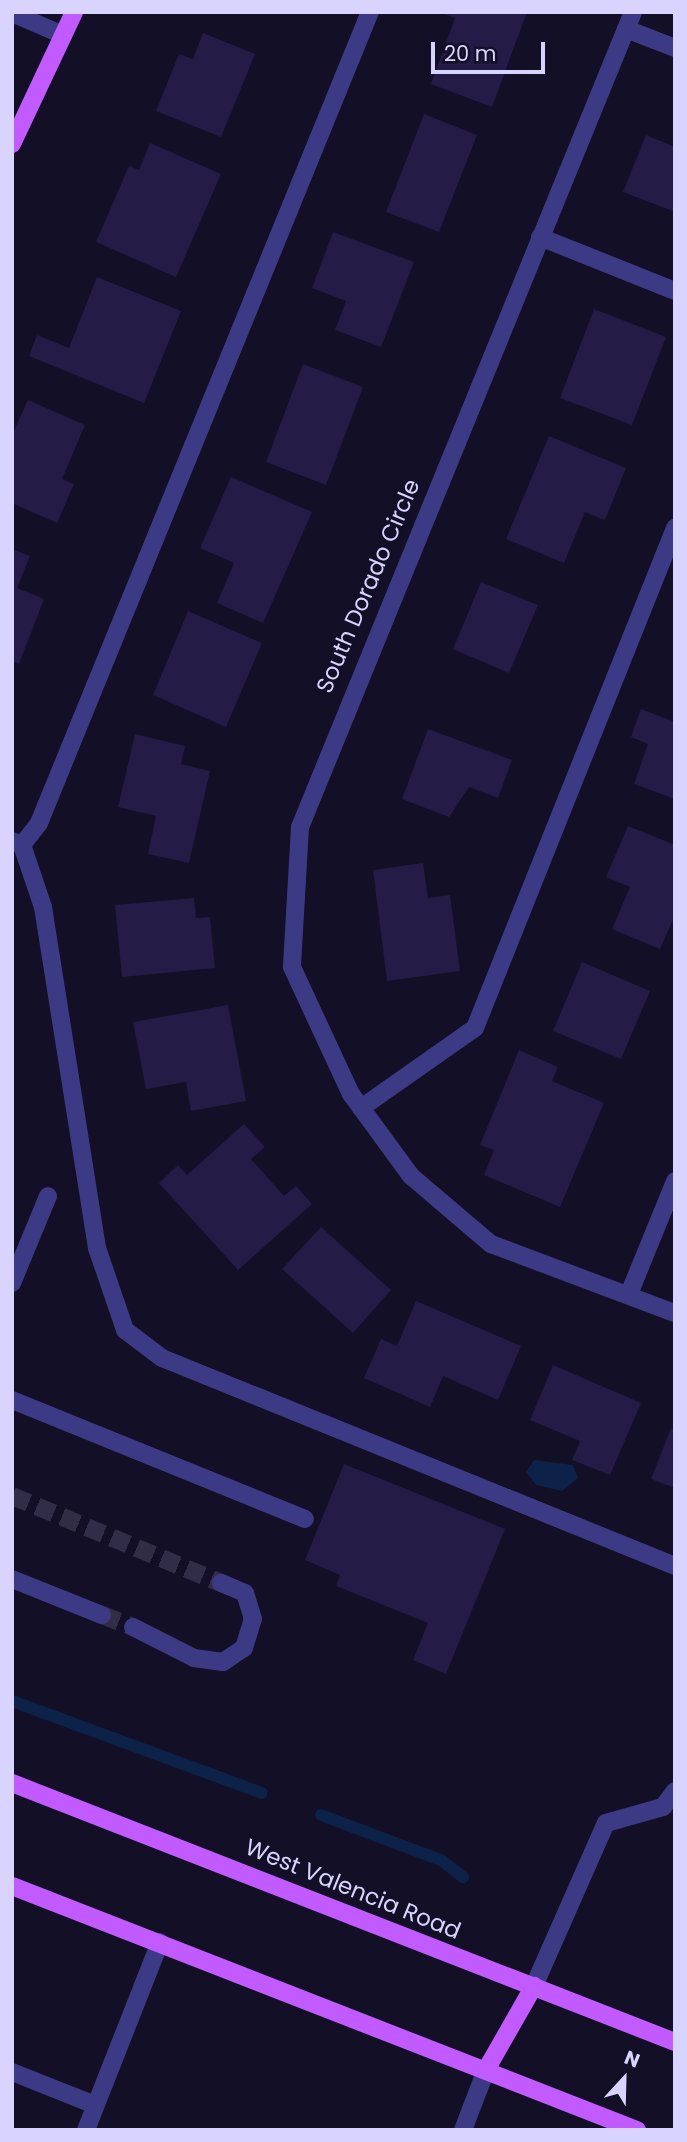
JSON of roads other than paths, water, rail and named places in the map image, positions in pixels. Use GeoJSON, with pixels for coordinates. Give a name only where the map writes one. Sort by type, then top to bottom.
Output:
{"type":"FeatureCollection","features":[{"type":"Feature","properties":{"kind":"main road"},"geometry":{"type":"LineString","coordinates":[[12,144],[74,12]]}},
{"type":"Feature","properties":{"kind":"main road","name":"West Valencia Road"},"geometry":{"type":"LineString","coordinates":[[12,1783],[675,2042]]}},
{"type":"Feature","properties":{"kind":"main road"},"geometry":{"type":"LineString","coordinates":[[12,1886],[637,2130]]}},
{"type":"Feature","properties":{"kind":"main road"},"geometry":{"type":"LineString","coordinates":[[486,2070],[534,1986]]}},
{"type":"Feature","properties":{"kind":"street"},"geometry":{"type":"LineString","coordinates":[[370,12],[39,823],[17,843],[43,907],[97,1248],[125,1330],[162,1358],[675,1566]]}},
{"type":"Feature","properties":{"kind":"street"},"geometry":{"type":"LineString","coordinates":[[12,13],[63,35]]}},
{"type":"Feature","properties":{"kind":"street"},"geometry":{"type":"LineString","coordinates":[[630,20],[675,48]]}},
{"type":"Feature","properties":{"kind":"street","name":"South Dorado Circle"},"geometry":{"type":"LineString","coordinates":[[630,20],[300,827],[292,967],[361,1108],[411,1176],[491,1244],[675,1313]]}},
{"type":"Feature","properties":{"kind":"street"},"geometry":{"type":"LineString","coordinates":[[540,237],[675,291]]}},
{"type":"Feature","properties":{"kind":"street"},"geometry":{"type":"LineString","coordinates":[[361,1108],[475,1028],[675,528]]}},
{"type":"Feature","properties":{"kind":"street"},"geometry":{"type":"LineString","coordinates":[[629,1294],[675,1181]]}},
{"type":"Feature","properties":{"kind":"street"},"geometry":{"type":"LineString","coordinates":[[12,1283],[48,1196]]}},
{"type":"Feature","properties":{"kind":"street"},"geometry":{"type":"LineString","coordinates":[[12,1401],[306,1519]]}},
{"type":"Feature","properties":{"kind":"street"},"geometry":{"type":"LineString","coordinates":[[12,1579],[103,1615]]}},
{"type":"Feature","properties":{"kind":"street"},"geometry":{"type":"LineString","coordinates":[[132,1627],[194,1658],[223,1662],[244,1648],[253,1619],[245,1593],[221,1583]]}},
{"type":"Feature","properties":{"kind":"street"},"geometry":{"type":"LineString","coordinates":[[534,1986],[606,1823],[663,1807],[675,1791]]}},
{"type":"Feature","properties":{"kind":"street"},"geometry":{"type":"LineString","coordinates":[[86,2130],[160,1942]]}},
{"type":"Feature","properties":{"kind":"street"},"geometry":{"type":"LineString","coordinates":[[463,2130],[486,2070]]}},
{"type":"Feature","properties":{"kind":"street"},"geometry":{"type":"LineString","coordinates":[[12,2072],[95,2105]]}},
{"type":"Feature","properties":{"kind":"water"},"geometry":{"type":"Polygon","coordinates":[[[534,1460],[573,1465],[578,1478],[562,1491],[536,1485],[526,1472],[534,1460]]]}},
{"type":"Feature","properties":{"kind":"waterway"},"geometry":{"type":"LineString","coordinates":[[12,1701],[262,1793]]}},
{"type":"Feature","properties":{"kind":"waterway"},"geometry":{"type":"LineString","coordinates":[[321,1815],[441,1860],[463,1877]]}},
{"type":"Feature","properties":{"kind":"tunnel"},"geometry":{"type":"LineString","coordinates":[[12,1496],[221,1583]]}},
{"type":"Feature","properties":{"kind":"tunnel"},"geometry":{"type":"LineString","coordinates":[[102,1615],[133,1627]]}}]}
